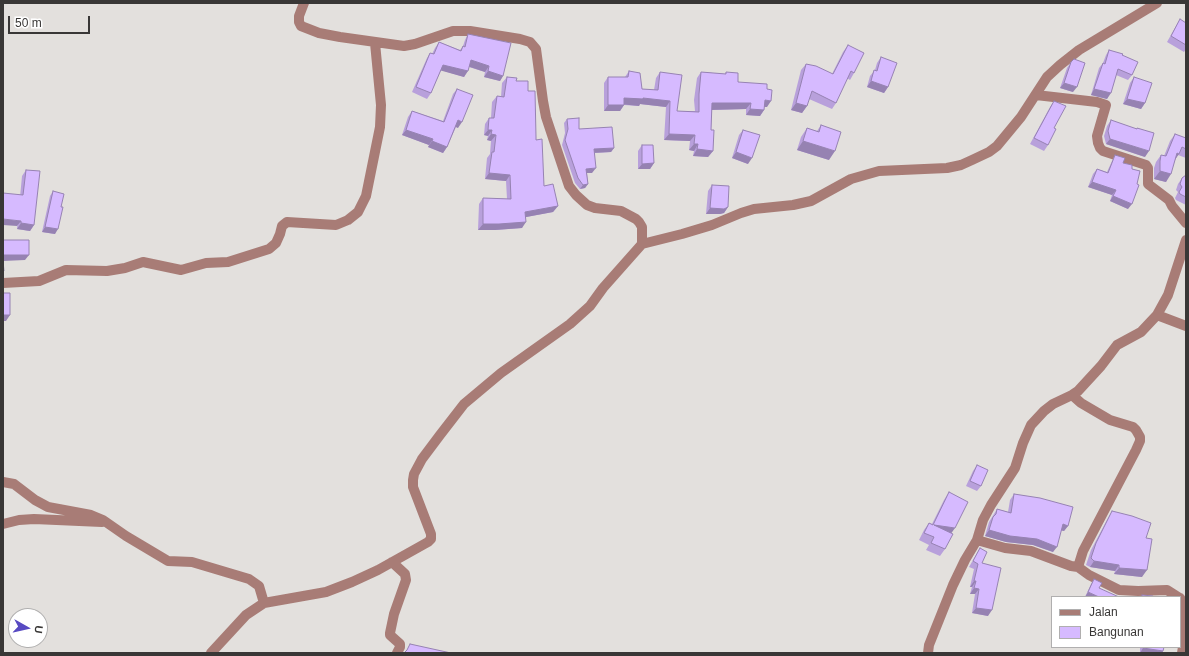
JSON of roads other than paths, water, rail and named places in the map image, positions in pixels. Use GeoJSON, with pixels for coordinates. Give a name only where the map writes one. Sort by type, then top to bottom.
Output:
{"type":"FeatureCollection","features":[{"type":"Feature","properties":{"kind":"street"},"geometry":{"type":"LineString","coordinates":[[304,3],[299,16],[299,22],[305,28],[326,34],[376,43],[404,46],[453,31],[470,30],[520,39],[533,45],[536,52],[546,117],[569,186],[587,205],[595,208],[621,211],[640,222],[642,244]]}},
{"type":"Feature","properties":{"kind":"street"},"geometry":{"type":"LineString","coordinates":[[211,653],[246,615],[264,603],[326,592],[352,582],[428,542],[431,539],[431,534],[413,487],[414,474],[422,459],[456,412],[464,404],[501,374],[570,324],[590,306],[603,288],[642,244],[712,224],[754,209],[793,205],[811,201],[850,179],[879,171],[947,168],[961,165],[989,152],[997,146],[1021,116],[1047,77],[1060,65],[1079,50],[1157,3]]}},
{"type":"Feature","properties":{"kind":"street"},"geometry":{"type":"LineString","coordinates":[[3,283],[40,280],[66,270],[107,271],[125,268],[143,262],[181,270],[206,262],[228,262],[269,249],[276,243],[282,226],[287,222],[336,225],[342,224],[358,212],[366,196],[380,127],[381,105],[376,43]]}},
{"type":"Feature","properties":{"kind":"street"},"geometry":{"type":"LineString","coordinates":[[1036,95],[1097,102],[1106,105],[1097,136],[1100,148],[1103,151],[1146,165],[1148,168],[1148,184],[1169,200],[1186,223]]}},
{"type":"Feature","properties":{"kind":"street"},"geometry":{"type":"LineString","coordinates":[[928,653],[929,645],[953,585],[977,540],[983,520],[1015,468],[1023,443],[1031,425],[1053,404],[1072,395],[1101,366],[1117,345],[1141,332],[1157,315],[1168,295],[1186,240]]}},
{"type":"Feature","properties":{"kind":"street"},"geometry":{"type":"LineString","coordinates":[[1157,315],[1186,326]]}},
{"type":"Feature","properties":{"kind":"street"},"geometry":{"type":"LineString","coordinates":[[1072,395],[1081,403],[1110,420],[1133,427],[1139,432],[1140,437],[1136,450],[1083,550],[1078,567]]}},
{"type":"Feature","properties":{"kind":"street"},"geometry":{"type":"LineString","coordinates":[[3,482],[14,484],[35,500],[48,507],[92,515],[108,523],[126,536],[168,561],[192,562],[253,581],[259,586],[264,603]]}},
{"type":"Feature","properties":{"kind":"street"},"geometry":{"type":"LineString","coordinates":[[3,524],[19,520],[34,519],[108,523]]}},
{"type":"Feature","properties":{"kind":"street"},"geometry":{"type":"LineString","coordinates":[[977,540],[1005,548],[1031,551],[1071,566],[1078,567],[1089,575],[1120,590],[1166,590],[1177,596]]}},
{"type":"Feature","properties":{"kind":"street"},"geometry":{"type":"LineString","coordinates":[[392,562],[404,574],[406,580],[390,626],[390,635],[400,644],[397,653]]}},
{"type":"Feature","properties":{"kind":"street"},"geometry":{"type":"LineString","coordinates":[[1181,600],[1184,604],[1186,612],[1186,628],[1182,653]]}}]}
